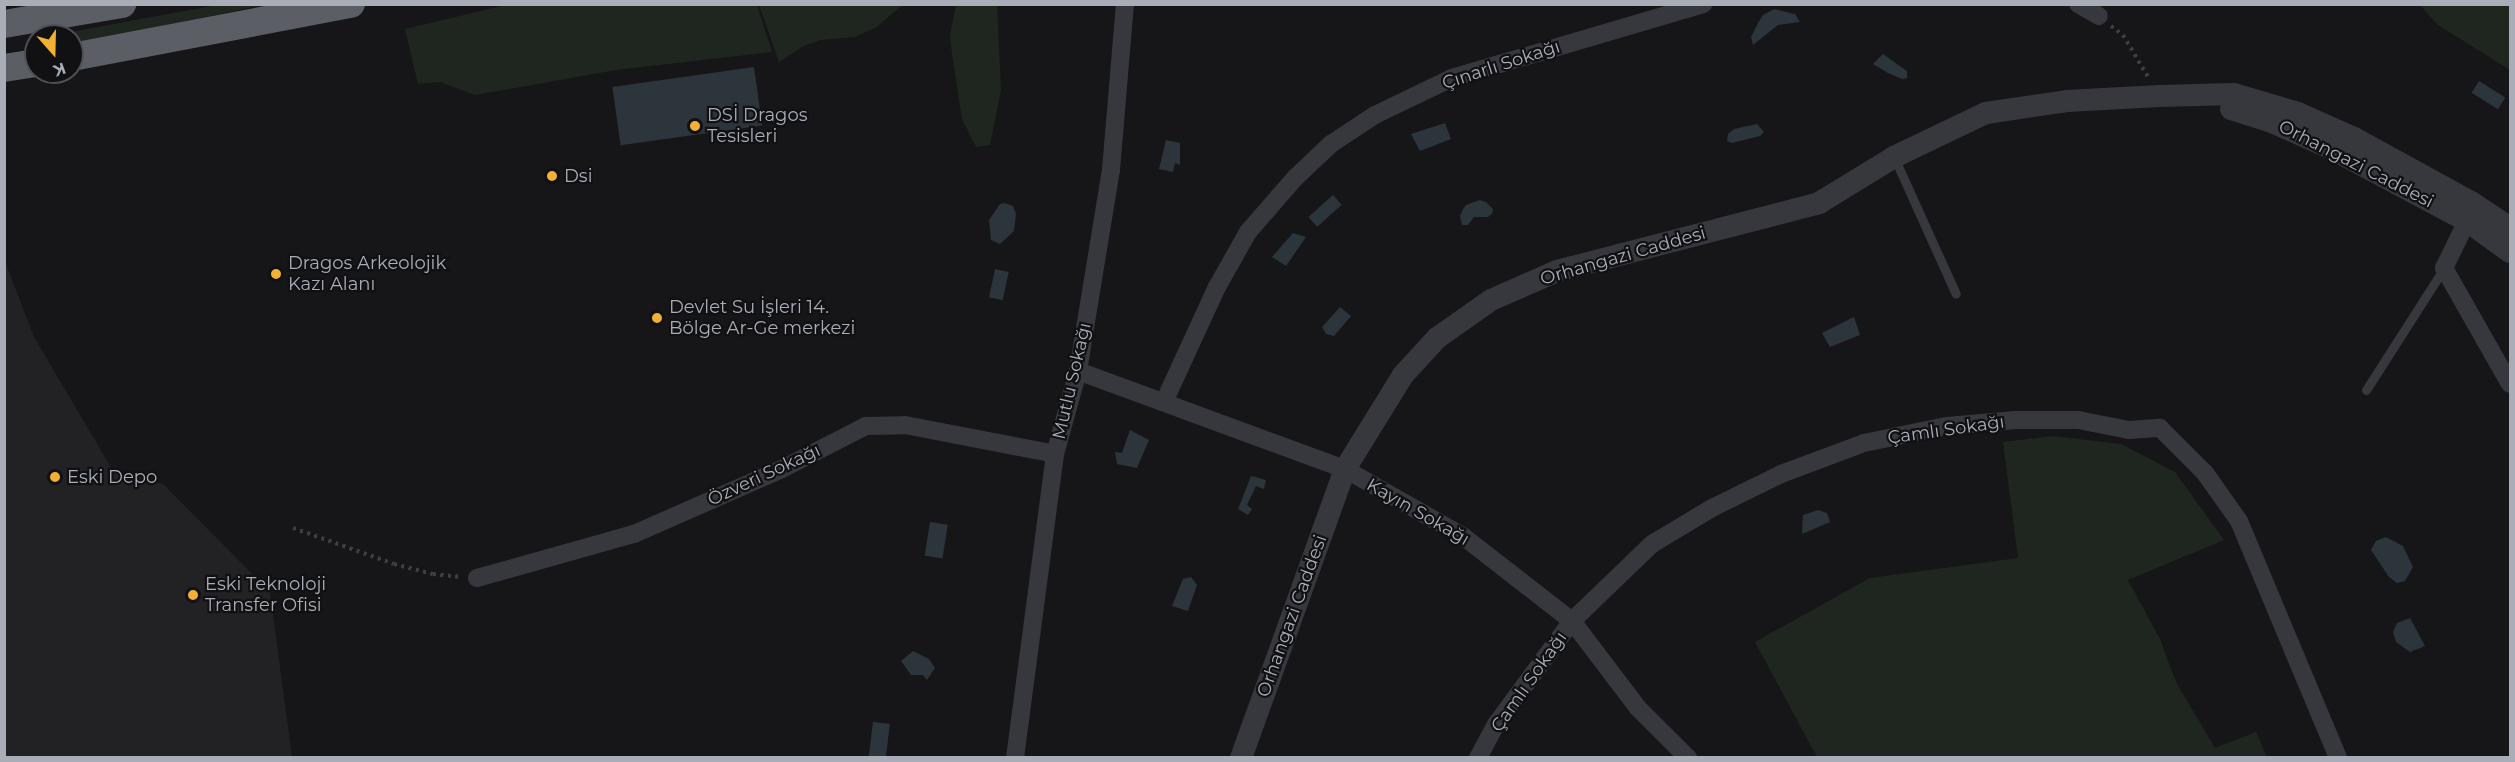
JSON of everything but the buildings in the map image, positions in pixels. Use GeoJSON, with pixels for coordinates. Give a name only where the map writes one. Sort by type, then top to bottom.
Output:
{"type":"FeatureCollection","features":[{"type":"Feature","properties":{"kind":"highway"},"geometry":{"type":"LineString","coordinates":[[4,24],[123,4]]}},
{"type":"Feature","properties":{"kind":"highway"},"geometry":{"type":"LineString","coordinates":[[84,55],[351,4]]}},
{"type":"Feature","properties":{"kind":"highway"},"geometry":{"type":"LineString","coordinates":[[4,68],[24,65]]}},
{"type":"Feature","properties":{"kind":"street","name":"Mutlu Sokağı"},"geometry":{"type":"LineString","coordinates":[[1015,758],[1055,454],[1078,371],[1112,170],[1125,4]]}},
{"type":"Feature","properties":{"kind":"street","name":"Çınarlı Sokağı"},"geometry":{"type":"LineString","coordinates":[[1164,402],[1217,287],[1248,231],[1295,178],[1331,144],[1375,115],[1452,78],[1703,4]]}},
{"type":"Feature","properties":{"kind":"street"},"geometry":{"type":"LineString","coordinates":[[2078,4],[2099,16]]}},
{"type":"Feature","properties":{"kind":"street","name":"Orhangazi Caddesi"},"geometry":{"type":"LineString","coordinates":[[1241,758],[1345,470],[1403,375],[1437,338],[1491,300],[1557,271],[1820,203],[1894,157],[1986,113],[2067,100],[2234,94],[2298,113],[2354,138],[2471,202],[2511,228]]}},
{"type":"Feature","properties":{"kind":"street","name":"Orhangazi Caddesi"},"geometry":{"type":"LineString","coordinates":[[2192,96],[2272,122],[2332,149],[2467,221],[2511,252]]}},
{"type":"Feature","properties":{"kind":"street"},"geometry":{"type":"LineString","coordinates":[[2467,221],[2444,268],[2511,384]]}},
{"type":"Feature","properties":{"kind":"street","name":"Kayın Sokağı"},"geometry":{"type":"LineString","coordinates":[[1078,371],[1345,470],[1464,537],[1572,621],[1638,708],[1688,758]]}},
{"type":"Feature","properties":{"kind":"street","name":"Çamlı Sokağı"},"geometry":{"type":"LineString","coordinates":[[1478,758],[1497,723],[1572,621],[1652,544],[1712,508],[1781,474],[1864,443],[1947,426],[2016,420],[2078,420],[2129,430],[2160,428],[2205,473],[2239,521],[2338,758]]}},
{"type":"Feature","properties":{"kind":"street","name":"Özveri Sokağı"},"geometry":{"type":"LineString","coordinates":[[477,578],[634,534],[780,470],[866,426],[905,425],[1055,454]]}},
{"type":"Feature","properties":{"kind":"lane"},"geometry":{"type":"LineString","coordinates":[[1894,157],[1956,294]]}},
{"type":"Feature","properties":{"kind":"lane"},"geometry":{"type":"LineString","coordinates":[[2366,390],[2444,268]]}},
{"type":"Feature","properties":{"kind":"path"},"geometry":{"type":"LineString","coordinates":[[2099,16],[2123,35],[2158,96]]}},
{"type":"Feature","properties":{"kind":"path"},"geometry":{"type":"LineString","coordinates":[[293,528],[394,564],[434,574],[477,578]]}},
{"type":"Feature","properties":{"kind":"shaded area"},"geometry":{"type":"Polygon","coordinates":[[[510,4],[757,5],[772,52],[616,70],[475,95],[440,82],[418,84],[405,29],[510,4]]]}},
{"type":"Feature","properties":{"kind":"shaded area"},"geometry":{"type":"Polygon","coordinates":[[[759,4],[902,5],[877,27],[855,37],[820,40],[802,47],[779,62],[759,4]]]}},
{"type":"Feature","properties":{"kind":"shaded area"},"geometry":{"type":"Polygon","coordinates":[[[217,5],[263,5],[84,42],[84,30],[217,5]]]}},
{"type":"Feature","properties":{"kind":"shaded area"},"geometry":{"type":"Polygon","coordinates":[[[956,5],[997,5],[1001,90],[990,145],[976,147],[962,119],[950,35],[956,5]]]}},
{"type":"Feature","properties":{"kind":"shaded area"},"geometry":{"type":"Polygon","coordinates":[[[2420,5],[2510,5],[2510,70],[2438,25],[2420,5]]]}},
{"type":"Feature","properties":{"kind":"shaded area"},"geometry":{"type":"Polygon","coordinates":[[[1774,9],[1795,14],[1800,22],[1778,25],[1753,45],[1751,37],[1758,23],[1763,15],[1774,9]]]}},
{"type":"Feature","properties":{"kind":"shaded area"},"geometry":{"type":"Polygon","coordinates":[[[1883,54],[1907,71],[1907,78],[1902,79],[1873,64],[1883,54]]]}},
{"type":"Feature","properties":{"kind":"shaded area"},"geometry":{"type":"Polygon","coordinates":[[[754,67],[762,125],[621,145],[612,87],[754,67]]]}},
{"type":"Feature","properties":{"kind":"shaded area"},"geometry":{"type":"Polygon","coordinates":[[[2479,81],[2505,97],[2498,109],[2472,93],[2479,81]]]}},
{"type":"Feature","properties":{"kind":"shaded area"},"geometry":{"type":"Polygon","coordinates":[[[1445,123],[1451,139],[1420,151],[1411,134],[1445,123]]]}},
{"type":"Feature","properties":{"kind":"shaded area"},"geometry":{"type":"Polygon","coordinates":[[[1757,124],[1764,132],[1760,136],[1732,143],[1727,141],[1728,134],[1734,129],[1757,124]]]}},
{"type":"Feature","properties":{"kind":"shaded area"},"geometry":{"type":"Polygon","coordinates":[[[1166,140],[1180,143],[1180,165],[1175,163],[1173,172],[1159,169],[1166,140]]]}},
{"type":"Feature","properties":{"kind":"shaded area"},"geometry":{"type":"Polygon","coordinates":[[[1333,195],[1342,205],[1317,227],[1308,217],[1333,195]]]}},
{"type":"Feature","properties":{"kind":"shaded area"},"geometry":{"type":"Polygon","coordinates":[[[1480,200],[1493,209],[1492,214],[1488,217],[1474,217],[1468,225],[1462,225],[1460,216],[1463,209],[1466,205],[1480,200]]]}},
{"type":"Feature","properties":{"kind":"shaded area"},"geometry":{"type":"Polygon","coordinates":[[[1000,204],[1013,206],[1016,214],[1014,231],[1000,244],[991,240],[989,220],[1000,204]]]}},
{"type":"Feature","properties":{"kind":"shaded area"},"geometry":{"type":"Polygon","coordinates":[[[1293,233],[1306,237],[1286,266],[1272,257],[1293,233]]]}},
{"type":"Feature","properties":{"kind":"shaded area"},"geometry":{"type":"Polygon","coordinates":[[[4,259],[34,337],[112,469],[163,484],[270,592],[292,757],[5,757],[4,259]]]}},
{"type":"Feature","properties":{"kind":"shaded area"},"geometry":{"type":"Polygon","coordinates":[[[995,269],[1009,272],[1003,300],[989,297],[995,269]]]}},
{"type":"Feature","properties":{"kind":"shaded area"},"geometry":{"type":"Polygon","coordinates":[[[1340,307],[1351,316],[1334,336],[1326,334],[1322,327],[1340,307]]]}},
{"type":"Feature","properties":{"kind":"shaded area"},"geometry":{"type":"Polygon","coordinates":[[[1854,317],[1860,335],[1830,347],[1822,333],[1854,317]]]}},
{"type":"Feature","properties":{"kind":"shaded area"},"geometry":{"type":"Polygon","coordinates":[[[1130,430],[1149,440],[1137,468],[1117,464],[1115,452],[1122,453],[1130,430]]]}},
{"type":"Feature","properties":{"kind":"shaded area"},"geometry":{"type":"Polygon","coordinates":[[[2053,436],[2121,444],[2175,472],[2224,540],[2128,580],[2160,639],[2176,682],[2215,748],[2256,732],[2267,757],[1817,757],[1755,642],[1870,578],[2018,558],[2003,442],[2053,436]]]}},
{"type":"Feature","properties":{"kind":"shaded area"},"geometry":{"type":"Polygon","coordinates":[[[1251,476],[1266,480],[1264,489],[1256,486],[1247,505],[1252,509],[1248,515],[1238,509],[1251,476]]]}},
{"type":"Feature","properties":{"kind":"shaded area"},"geometry":{"type":"Polygon","coordinates":[[[1818,510],[1827,513],[1830,522],[1802,534],[1803,515],[1818,510]]]}},
{"type":"Feature","properties":{"kind":"shaded area"},"geometry":{"type":"Polygon","coordinates":[[[930,522],[948,525],[942,558],[925,556],[930,522]]]}},
{"type":"Feature","properties":{"kind":"shaded area"},"geometry":{"type":"Polygon","coordinates":[[[2386,537],[2403,546],[2413,567],[2405,581],[2397,583],[2389,577],[2371,550],[2376,541],[2386,537]]]}},
{"type":"Feature","properties":{"kind":"shaded area"},"geometry":{"type":"Polygon","coordinates":[[[1191,577],[1197,585],[1188,611],[1172,606],[1183,579],[1191,577]]]}},
{"type":"Feature","properties":{"kind":"shaded area"},"geometry":{"type":"Polygon","coordinates":[[[2410,618],[2425,646],[2410,652],[2396,642],[2393,632],[2397,623],[2410,618]]]}},
{"type":"Feature","properties":{"kind":"shaded area"},"geometry":{"type":"Polygon","coordinates":[[[913,651],[929,659],[935,668],[927,680],[923,675],[911,675],[901,661],[913,651]]]}},
{"type":"Feature","properties":{"kind":"shaded area"},"geometry":{"type":"Polygon","coordinates":[[[873,722],[890,724],[886,758],[869,757],[873,722]]]}},
{"type":"Feature","properties":{"kind":"place","name":"DSİ Dragos Tesisleri"},"geometry":{"type":"Point","coordinates":[695,126]}},
{"type":"Feature","properties":{"kind":"place","name":"Dsi"},"geometry":{"type":"Point","coordinates":[552,176]}},
{"type":"Feature","properties":{"kind":"place","name":"Dragos Arkeolojik Kazı Alanı"},"geometry":{"type":"Point","coordinates":[276,274]}},
{"type":"Feature","properties":{"kind":"place","name":"Devlet Su İşleri 14. Bölge Ar-Ge merkezi"},"geometry":{"type":"Point","coordinates":[657,318]}},
{"type":"Feature","properties":{"kind":"place","name":"Eski Depo"},"geometry":{"type":"Point","coordinates":[55,477]}},
{"type":"Feature","properties":{"kind":"place","name":"Eski Teknoloji Transfer Ofisi"},"geometry":{"type":"Point","coordinates":[193,595]}}]}
